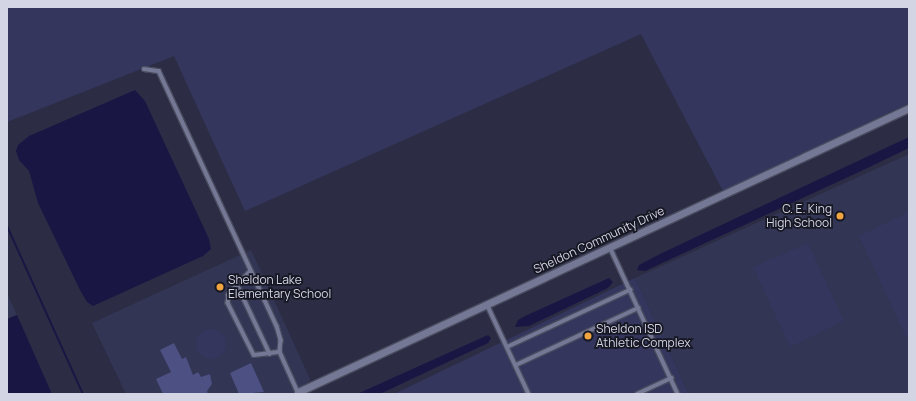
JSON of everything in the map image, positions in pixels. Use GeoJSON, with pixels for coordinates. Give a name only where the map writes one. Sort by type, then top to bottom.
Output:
{"type":"FeatureCollection","features":[{"type":"Feature","properties":{"kind":"street","name":"Sheldon Community Drive"},"geometry":{"type":"LineString","coordinates":[[298,393],[909,108]]}},
{"type":"Feature","properties":{"kind":"lane"},"geometry":{"type":"LineString","coordinates":[[144,69],[159,71],[276,326],[281,340],[280,352],[298,393]]}},
{"type":"Feature","properties":{"kind":"lane"},"geometry":{"type":"LineString","coordinates":[[610,247],[678,394]]}},
{"type":"Feature","properties":{"kind":"lane"},"geometry":{"type":"LineString","coordinates":[[251,271],[229,295],[228,303],[254,355],[280,352]]}},
{"type":"Feature","properties":{"kind":"lane"},"geometry":{"type":"LineString","coordinates":[[238,286],[270,354]]}},
{"type":"Feature","properties":{"kind":"lane"},"geometry":{"type":"LineString","coordinates":[[507,347],[630,290]]}},
{"type":"Feature","properties":{"kind":"lane"},"geometry":{"type":"LineString","coordinates":[[487,304],[529,394]]}},
{"type":"Feature","properties":{"kind":"lane"},"geometry":{"type":"LineString","coordinates":[[516,365],[638,308]]}},
{"type":"Feature","properties":{"kind":"lane"},"geometry":{"type":"LineString","coordinates":[[637,394],[671,378]]}},
{"type":"Feature","properties":{"kind":"shaded area"},"geometry":{"type":"Polygon","coordinates":[[[7,7],[909,7],[909,103],[723,191],[641,34],[245,211],[174,56],[7,122],[7,7]]]}},
{"type":"Feature","properties":{"kind":"shaded area"},"geometry":{"type":"Polygon","coordinates":[[[135,90],[145,101],[209,239],[211,249],[203,256],[93,306],[87,302],[80,290],[38,203],[29,171],[19,160],[16,151],[18,145],[29,136],[135,90]]]}},
{"type":"Feature","properties":{"kind":"shaded area"},"geometry":{"type":"Polygon","coordinates":[[[909,137],[909,148],[645,271],[637,270],[639,265],[662,253],[909,137]]]}},
{"type":"Feature","properties":{"kind":"shaded area","name":"C. E. King High School"},"geometry":{"type":"Polygon","coordinates":[[[909,154],[909,394],[689,394],[635,278],[909,154]]]}},
{"type":"Feature","properties":{"kind":"shaded area"},"geometry":{"type":"Polygon","coordinates":[[[909,212],[909,336],[906,337],[859,236],[909,212]]]}},
{"type":"Feature","properties":{"kind":"shaded area"},"geometry":{"type":"Polygon","coordinates":[[[808,243],[844,321],[790,347],[753,267],[808,243]]]}},
{"type":"Feature","properties":{"kind":"shaded area","name":"Sheldon Lake Elementary School"},"geometry":{"type":"Polygon","coordinates":[[[251,250],[310,379],[305,394],[126,394],[92,323],[251,250]]]}},
{"type":"Feature","properties":{"kind":"shaded area"},"geometry":{"type":"Polygon","coordinates":[[[609,278],[613,282],[608,288],[529,326],[515,327],[518,320],[525,316],[609,278]]]}},
{"type":"Feature","properties":{"kind":"shaded area","name":"Sheldon ISD Athletic Complex"},"geometry":{"type":"Polygon","coordinates":[[[635,278],[689,394],[394,394],[635,278]]]}},
{"type":"Feature","properties":{"kind":"shaded area"},"geometry":{"type":"Polygon","coordinates":[[[7,293],[17,315],[7,319],[7,293]]]}},
{"type":"Feature","properties":{"kind":"shaded area"},"geometry":{"type":"Polygon","coordinates":[[[17,315],[52,394],[7,394],[7,319],[17,315]]]}},
{"type":"Feature","properties":{"kind":"shaded area"},"geometry":{"type":"Polygon","coordinates":[[[211,329],[217,330],[225,338],[225,350],[217,358],[211,359],[205,358],[197,350],[196,344],[197,338],[205,330],[211,329]]]}},
{"type":"Feature","properties":{"kind":"shaded area"},"geometry":{"type":"Polygon","coordinates":[[[488,335],[491,338],[488,343],[382,393],[357,394],[488,335]]]}},
{"type":"Feature","properties":{"kind":"building"},"geometry":{"type":"Polygon","coordinates":[[[174,343],[182,359],[186,357],[193,375],[198,372],[201,377],[210,374],[212,384],[207,391],[208,394],[163,394],[156,379],[171,372],[160,350],[174,343]]]}},
{"type":"Feature","properties":{"kind":"building"},"geometry":{"type":"Polygon","coordinates":[[[251,363],[264,392],[239,394],[230,373],[251,363]]]}},
{"type":"Feature","properties":{"kind":"waterway"},"geometry":{"type":"LineString","coordinates":[[7,226],[83,394]]}},
{"type":"Feature","properties":{"kind":"place","name":"C. E. King High School"},"geometry":{"type":"Point","coordinates":[840,216]}},
{"type":"Feature","properties":{"kind":"place","name":"Sheldon Lake Elementary School"},"geometry":{"type":"Point","coordinates":[220,287]}},
{"type":"Feature","properties":{"kind":"place","name":"Sheldon ISD Athletic Complex"},"geometry":{"type":"Point","coordinates":[588,336]}}]}
